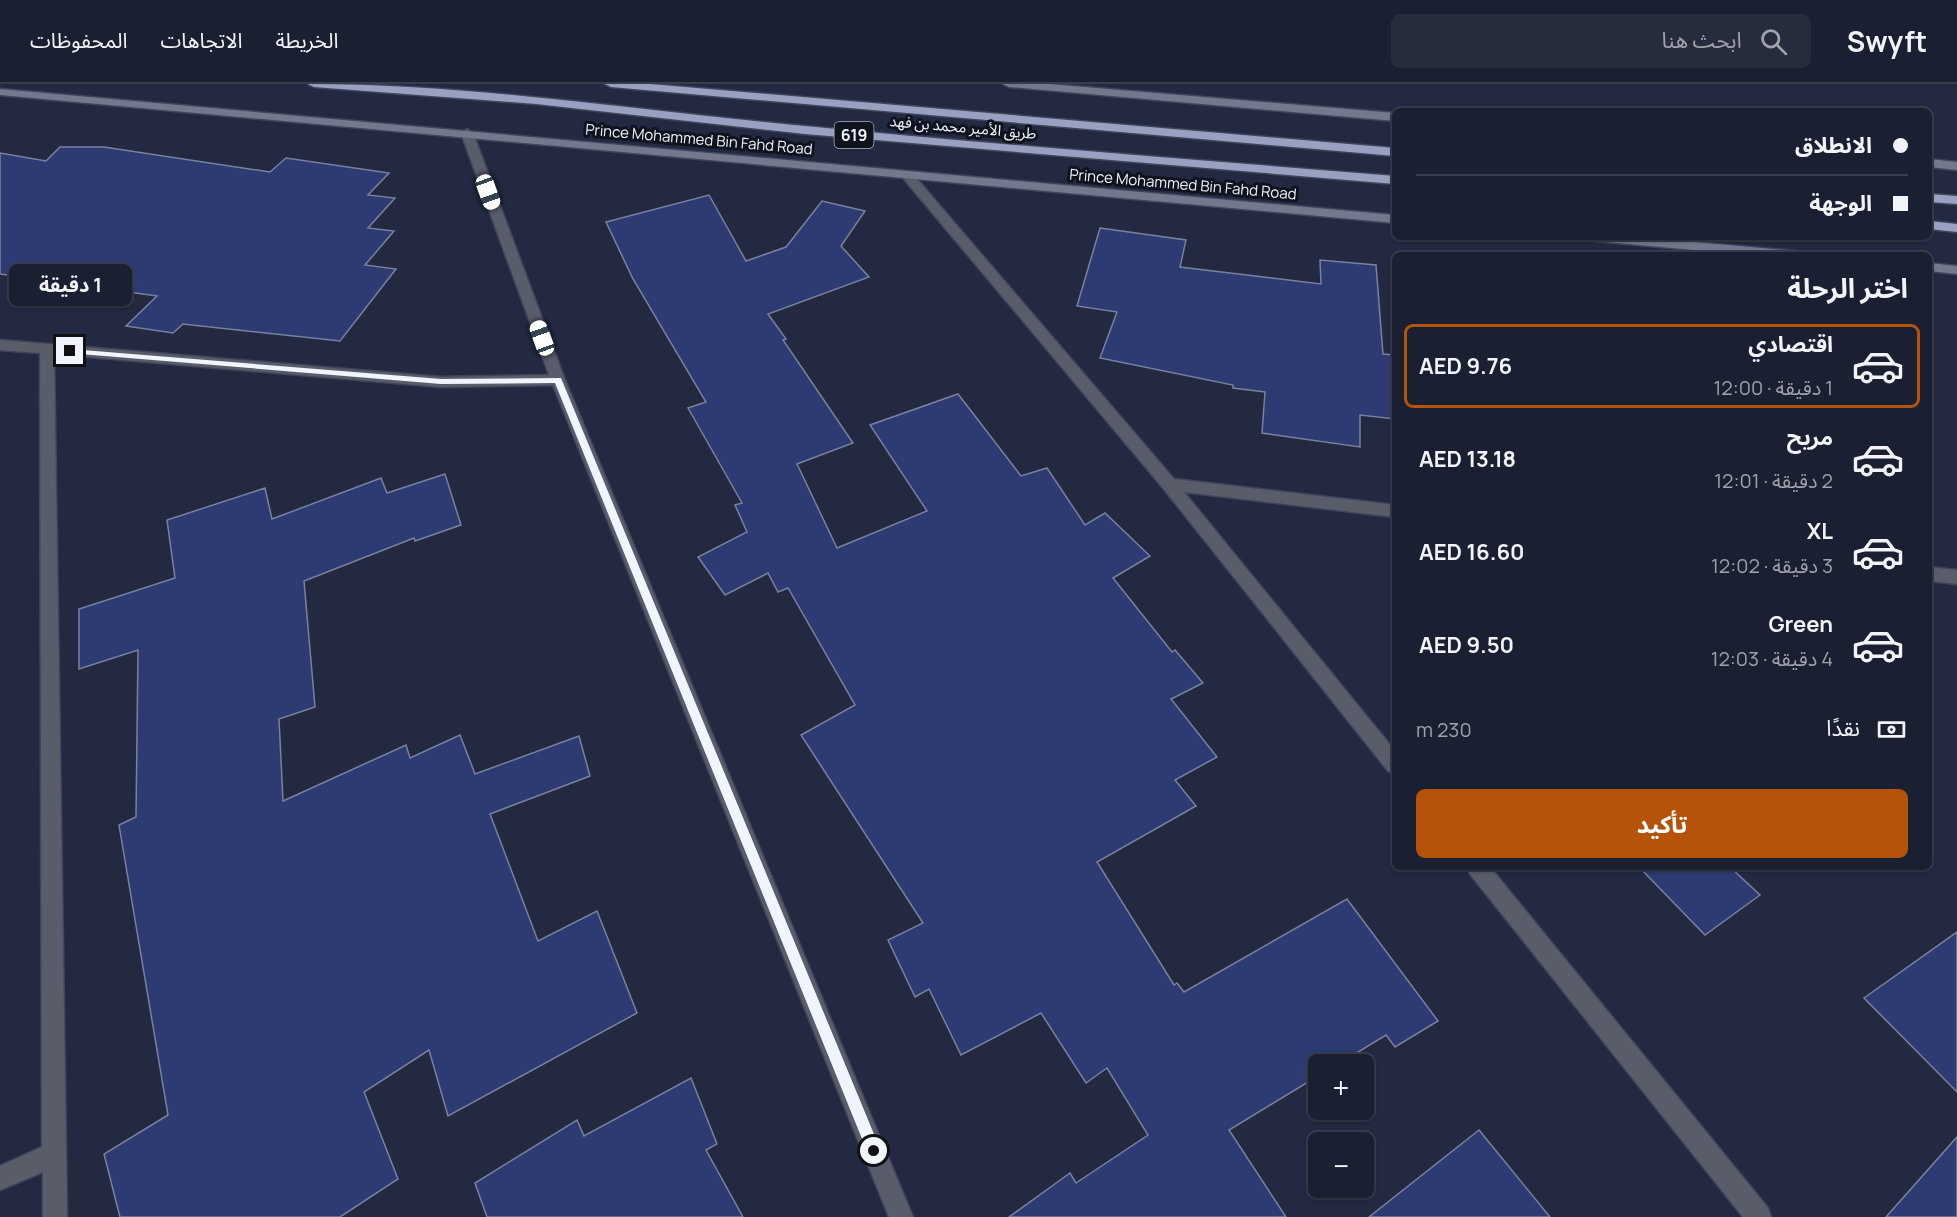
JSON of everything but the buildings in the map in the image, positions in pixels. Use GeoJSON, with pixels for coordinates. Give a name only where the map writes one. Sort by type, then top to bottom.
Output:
{"type":"FeatureCollection","features":[{"type":"Feature","properties":{"kind":"highway","name":"طريق الأمير محمد بن فهد"},"geometry":{"type":"LineString","coordinates":[[314,84],[536,101],[805,130],[1392,180]]}},
{"type":"Feature","properties":{"kind":"highway","name":"طريق الأمير محمد بن فهد"},"geometry":{"type":"LineString","coordinates":[[611,84],[1392,152]]}},
{"type":"Feature","properties":{"kind":"highway"},"geometry":{"type":"LineString","coordinates":[[1932,198],[1957,200]]}},
{"type":"Feature","properties":{"kind":"highway"},"geometry":{"type":"LineString","coordinates":[[1932,225],[1957,228]]}},
{"type":"Feature","properties":{"kind":"main road"},"geometry":{"type":"LineString","coordinates":[[1009,84],[1392,117]]}},
{"type":"Feature","properties":{"kind":"main road","name":"Prince Mohammed Bin Fahd Road"},"geometry":{"type":"LineString","coordinates":[[0,92],[1392,219]]}},
{"type":"Feature","properties":{"kind":"main road"},"geometry":{"type":"LineString","coordinates":[[1932,163],[1957,166]]}},
{"type":"Feature","properties":{"kind":"main road"},"geometry":{"type":"LineString","coordinates":[[1628,240],[1762,252]]}},
{"type":"Feature","properties":{"kind":"main road"},"geometry":{"type":"LineString","coordinates":[[1932,267],[1957,270]]}},
{"type":"Feature","properties":{"kind":"street"},"geometry":{"type":"LineString","coordinates":[[466,133],[558,380],[901,1217]]}},
{"type":"Feature","properties":{"kind":"street"},"geometry":{"type":"LineString","coordinates":[[907,175],[1169,484],[1392,761]]}},
{"type":"Feature","properties":{"kind":"street"},"geometry":{"type":"LineString","coordinates":[[0,345],[441,382],[558,380]]}},
{"type":"Feature","properties":{"kind":"street"},"geometry":{"type":"LineString","coordinates":[[47,350],[55,1217]]}},
{"type":"Feature","properties":{"kind":"street"},"geometry":{"type":"LineString","coordinates":[[1169,484],[1392,511]]}},
{"type":"Feature","properties":{"kind":"street"},"geometry":{"type":"LineString","coordinates":[[1932,574],[1957,577]]}},
{"type":"Feature","properties":{"kind":"street"},"geometry":{"type":"LineString","coordinates":[[1479,870],[1759,1217]]}},
{"type":"Feature","properties":{"kind":"street"},"geometry":{"type":"LineString","coordinates":[[0,1178],[55,1154]]}},
{"type":"Feature","properties":{"kind":"route"},"geometry":{"type":"LineString","coordinates":[[70,351],[441,382],[558,380],[874,1151]]}}]}
